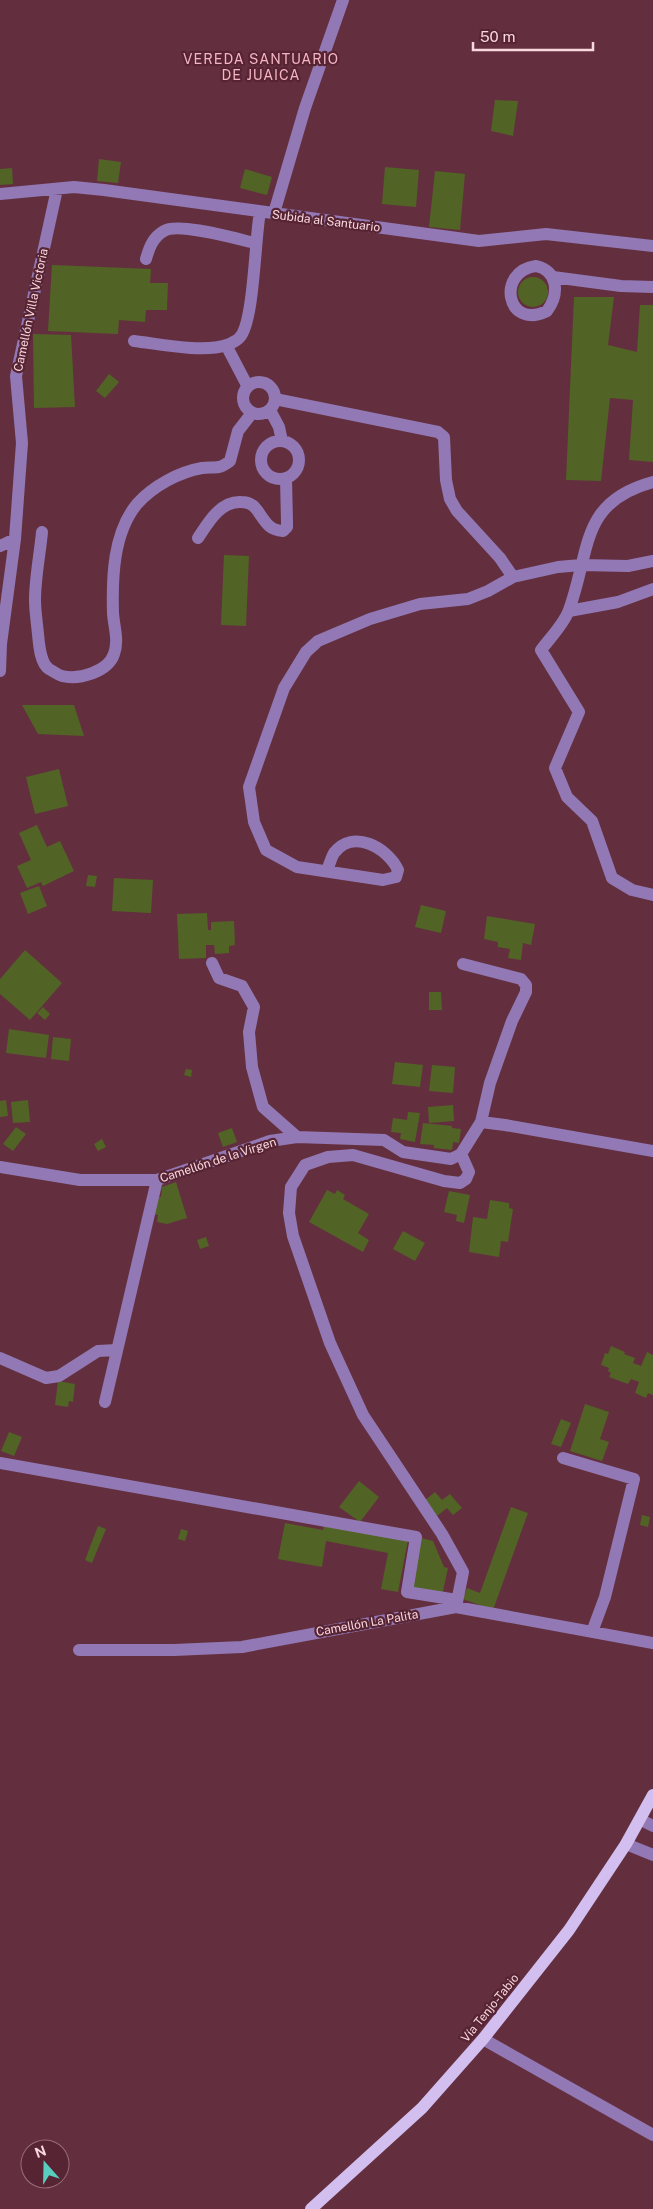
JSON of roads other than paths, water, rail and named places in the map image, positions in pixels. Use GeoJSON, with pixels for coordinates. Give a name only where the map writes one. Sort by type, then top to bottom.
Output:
{"type":"FeatureCollection","features":[{"type":"Feature","properties":{"kind":"main road","name":"Vía Tenjo-Tabio"},"geometry":{"type":"LineString","coordinates":[[311,2209],[422,2108],[483,2039],[569,1930],[641,1820],[653,1795]]}},
{"type":"Feature","properties":{"kind":"street"},"geometry":{"type":"LineString","coordinates":[[274,214],[305,108],[343,0]]}},
{"type":"Feature","properties":{"kind":"street","name":"Subida al Santuario"},"geometry":{"type":"LineString","coordinates":[[0,194],[74,187],[479,240],[546,234],[653,246]]}},
{"type":"Feature","properties":{"kind":"street","name":"Camellón Villa Victoria"},"geometry":{"type":"LineString","coordinates":[[0,671],[0,644],[15,538],[22,443],[16,376],[57,189]]}},
{"type":"Feature","properties":{"kind":"street"},"geometry":{"type":"LineString","coordinates":[[134,341],[191,348],[226,345],[240,338],[245,328],[250,302],[255,243],[260,212]]}},
{"type":"Feature","properties":{"kind":"street"},"geometry":{"type":"LineString","coordinates":[[146,259],[150,244],[165,230],[179,228],[197,230],[255,243]]}},
{"type":"Feature","properties":{"kind":"street"},"geometry":{"type":"LineString","coordinates":[[553,277],[621,286],[653,286]]}},
{"type":"Feature","properties":{"kind":"street"},"geometry":{"type":"LineString","coordinates":[[226,345],[248,386]]}},
{"type":"Feature","properties":{"kind":"street"},"geometry":{"type":"LineString","coordinates":[[273,404],[265,414],[252,413],[244,404],[243,398],[248,386],[260,382],[266,383],[271,387],[282,441]]}},
{"type":"Feature","properties":{"kind":"street"},"geometry":{"type":"LineString","coordinates":[[273,404],[438,432],[444,438],[446,480],[450,499],[457,511],[500,558],[513,577]]}},
{"type":"Feature","properties":{"kind":"street"},"geometry":{"type":"LineString","coordinates":[[42,532],[35,600],[39,649],[46,667],[61,676],[76,678],[106,666],[114,656],[117,641],[113,616],[112,579],[122,528],[137,504],[159,486],[179,474],[204,468],[220,469],[230,461],[238,431],[252,413]]}},
{"type":"Feature","properties":{"kind":"street"},"geometry":{"type":"LineString","coordinates":[[282,441],[294,446],[300,458],[296,471],[286,479],[279,480],[267,474],[261,462],[262,455],[269,444],[282,441]]}},
{"type":"Feature","properties":{"kind":"street"},"geometry":{"type":"LineString","coordinates":[[198,538],[223,506],[232,502],[249,503],[256,508],[266,524],[274,531],[283,531],[287,527],[286,479]]}},
{"type":"Feature","properties":{"kind":"street"},"geometry":{"type":"LineString","coordinates":[[653,482],[621,494],[608,503],[595,521],[568,611],[541,650],[579,712],[555,768],[567,797],[592,822],[612,878],[632,890],[653,895]]}},
{"type":"Feature","properties":{"kind":"street"},"geometry":{"type":"LineString","coordinates":[[0,546],[15,538]]}},
{"type":"Feature","properties":{"kind":"street"},"geometry":{"type":"LineString","coordinates":[[326,871],[334,853],[354,841],[379,848],[395,864],[398,870],[396,877],[383,880],[363,879],[296,867],[266,850],[254,822],[249,787],[284,688],[306,652],[318,641],[370,619],[420,604],[468,600],[513,577],[558,567],[581,565],[628,566],[653,561]]}},
{"type":"Feature","properties":{"kind":"street"},"geometry":{"type":"LineString","coordinates":[[568,611],[618,602],[653,590]]}},
{"type":"Feature","properties":{"kind":"street"},"geometry":{"type":"LineString","coordinates":[[212,963],[219,978],[242,986],[254,1007],[249,1032],[252,1067],[263,1107],[297,1137]]}},
{"type":"Feature","properties":{"kind":"street"},"geometry":{"type":"LineString","coordinates":[[0,1464],[416,1537],[407,1592],[457,1603],[463,1572],[442,1534],[363,1415],[330,1343],[293,1236],[289,1213],[291,1187],[305,1165],[328,1157],[353,1155],[444,1181],[460,1183],[466,1179],[469,1172],[461,1154],[481,1122],[490,1083],[512,1021],[526,992],[526,984],[521,979],[463,964]]}},
{"type":"Feature","properties":{"kind":"street"},"geometry":{"type":"LineString","coordinates":[[481,1122],[506,1124],[653,1151]]}},
{"type":"Feature","properties":{"kind":"street","name":"Camellón de la Virgen"},"geometry":{"type":"LineString","coordinates":[[0,1167],[80,1180],[157,1180],[270,1141],[297,1137],[384,1140],[402,1152],[452,1159],[461,1154]]}},
{"type":"Feature","properties":{"kind":"street"},"geometry":{"type":"LineString","coordinates":[[105,1402],[157,1180]]}},
{"type":"Feature","properties":{"kind":"street"},"geometry":{"type":"LineString","coordinates":[[0,1358],[46,1378],[59,1376],[98,1351],[117,1350]]}},
{"type":"Feature","properties":{"kind":"street"},"geometry":{"type":"LineString","coordinates":[[563,1458],[634,1478],[605,1597],[592,1632]]}},
{"type":"Feature","properties":{"kind":"street","name":"Camellón La Palita"},"geometry":{"type":"LineString","coordinates":[[79,1650],[174,1650],[242,1646],[457,1603],[653,1643]]}},
{"type":"Feature","properties":{"kind":"street"},"geometry":{"type":"LineString","coordinates":[[641,1820],[653,1826]]}},
{"type":"Feature","properties":{"kind":"street"},"geometry":{"type":"LineString","coordinates":[[626,1844],[653,1855]]}},
{"type":"Feature","properties":{"kind":"street"},"geometry":{"type":"LineString","coordinates":[[483,2039],[653,2135]]}},
{"type":"Feature","properties":{"kind":"district","name":"VEREDA SANTUARIO DE JUAICA"},"geometry":{"type":"Point","coordinates":[261,68]}}]}
